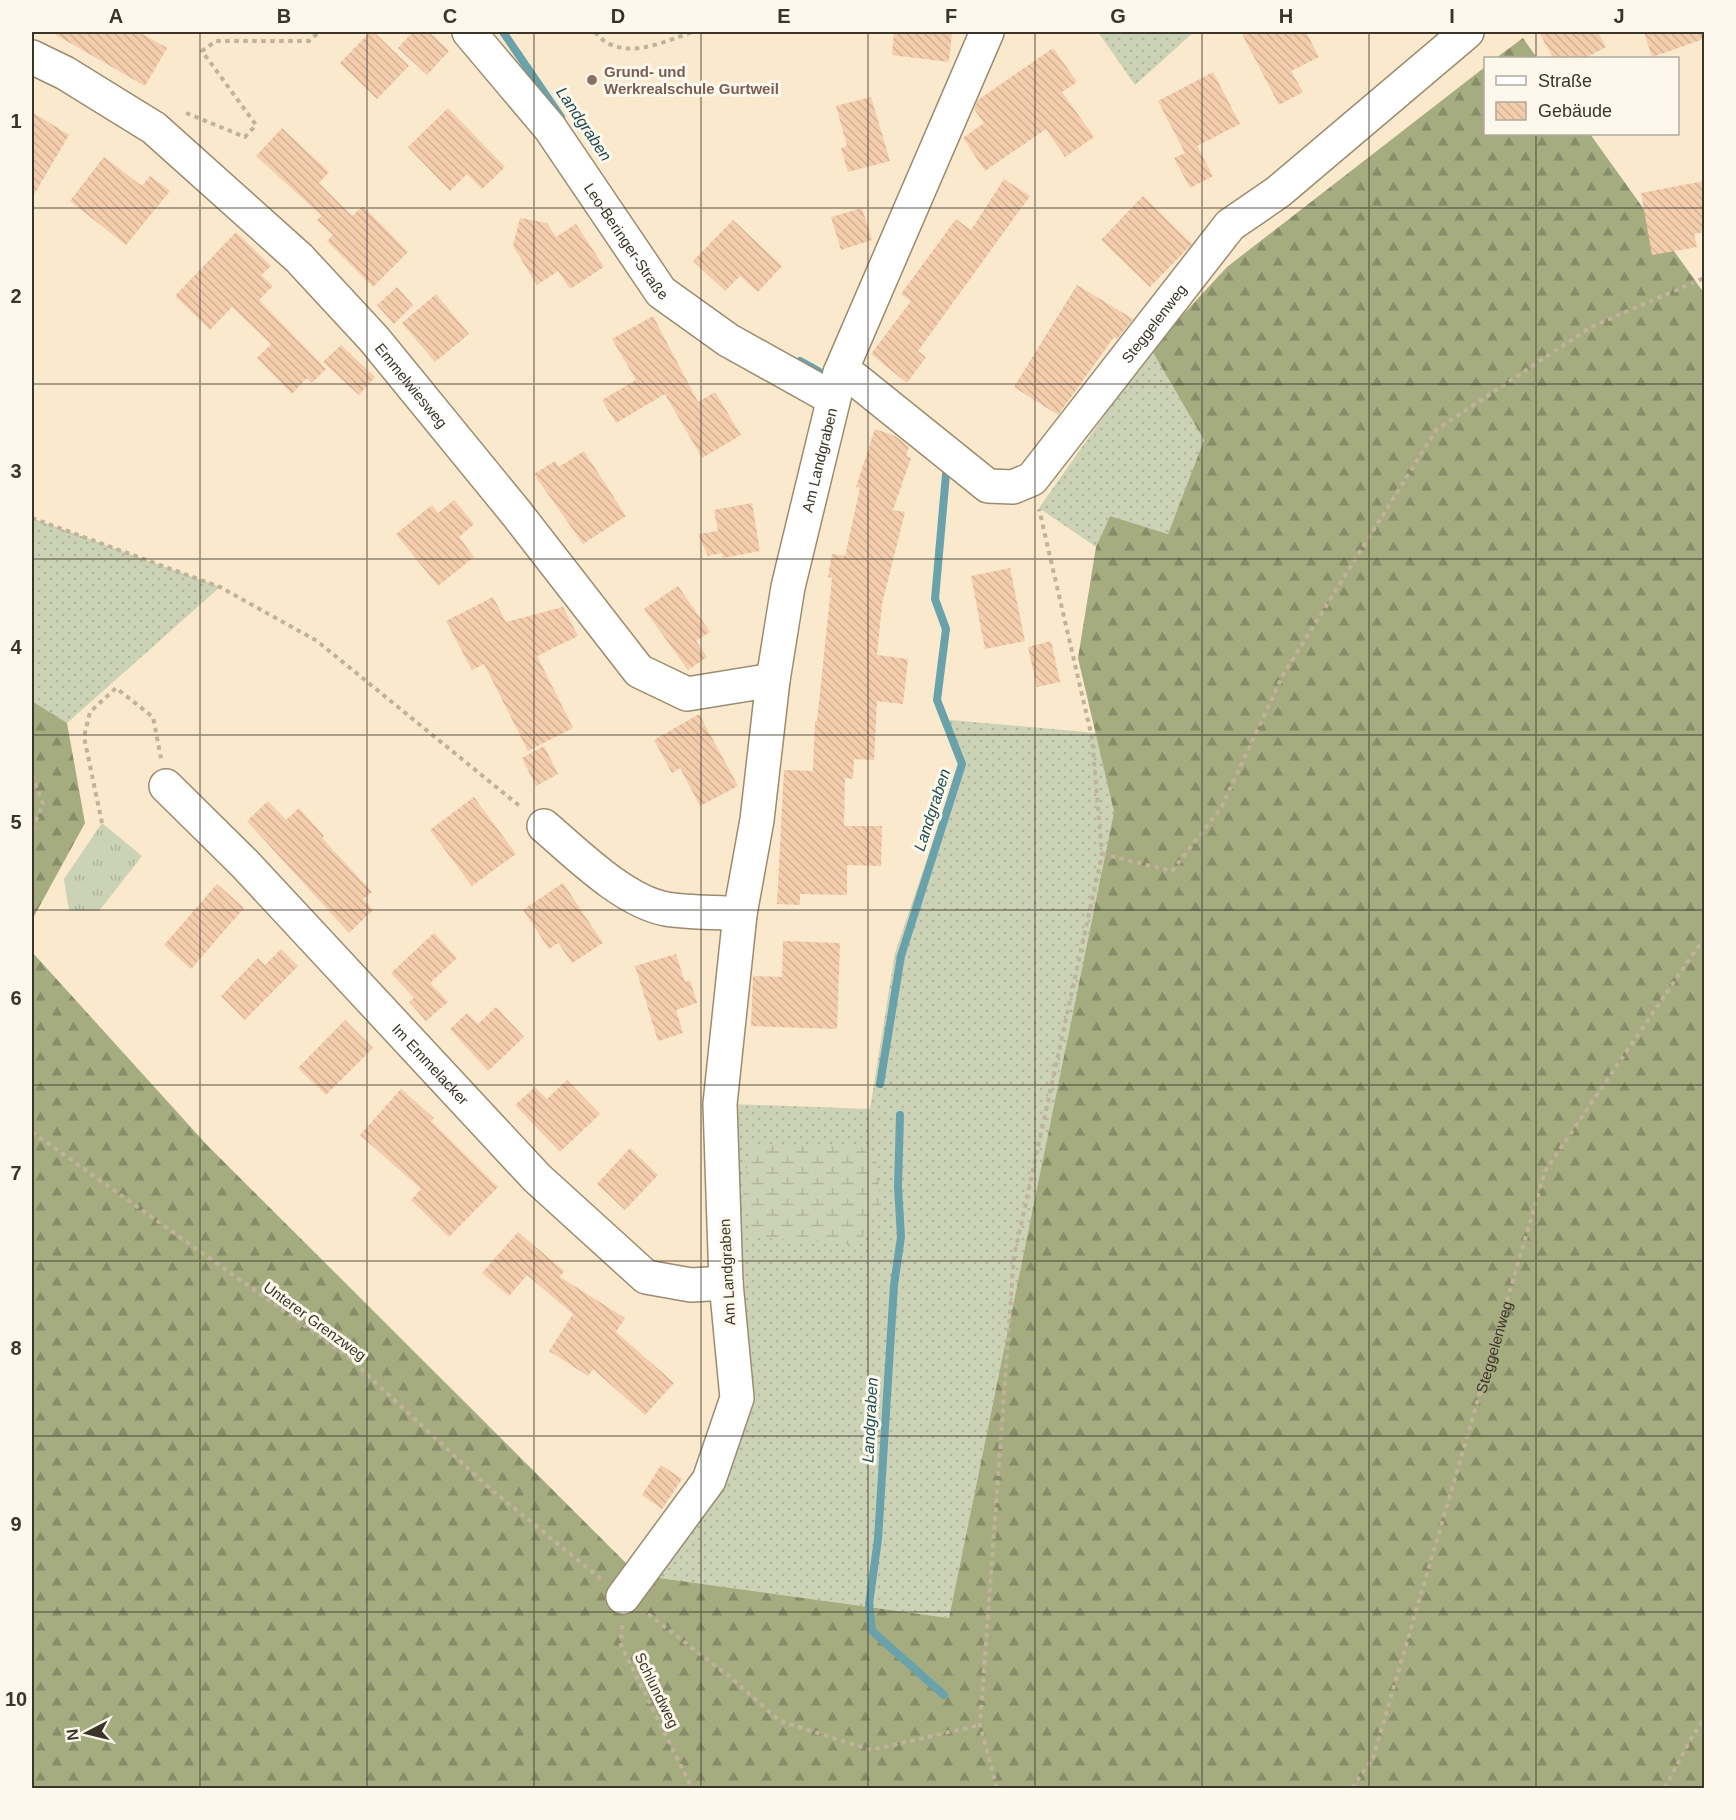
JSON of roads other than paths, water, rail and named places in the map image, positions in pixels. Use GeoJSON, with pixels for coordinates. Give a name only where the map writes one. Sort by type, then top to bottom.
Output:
{"type":"FeatureCollection","features":[{"type":"Feature","properties":{"kind":"street","name":"Leo-Beringer-Straße"},"geometry":{"type":"LineString","coordinates":[[469,32],[550,128],[661,292],[728,340],[836,386]]}},
{"type":"Feature","properties":{"kind":"street","name":"Am Landgraben"},"geometry":{"type":"LineString","coordinates":[[623,1597],[709,1480],[737,1398],[726,1283],[720,1104],[740,914],[757,820],[773,680],[788,587],[836,386],[987,32]]}},
{"type":"Feature","properties":{"kind":"street","name":"Steggelenweg"},"geometry":{"type":"LineString","coordinates":[[836,386],[855,379],[988,486],[1013,487],[1032,479],[1230,225],[1278,192],[1467,32]]}},
{"type":"Feature","properties":{"kind":"street","name":"Emmelwiesweg"},"geometry":{"type":"LineString","coordinates":[[32,57],[65,72],[154,128],[299,258],[374,339],[517,514],[639,671],[687,694],[773,680]]}},
{"type":"Feature","properties":{"kind":"street","name":"Im Emmelacker"},"geometry":{"type":"LineString","coordinates":[[166,786],[245,864],[537,1178],[646,1277],[691,1285],[726,1283]]}},
{"type":"Feature","properties":{"kind":"street"},"geometry":{"type":"LineString","coordinates":[[544,826],[598,871],[633,895],[664,909],[740,914]]}},
{"type":"Feature","properties":{"kind":"waterway","name":"Landgraben"},"geometry":{"type":"LineString","coordinates":[[503,32],[561,117]]}},
{"type":"Feature","properties":{"kind":"waterway","name":"Landgraben"},"geometry":{"type":"LineString","coordinates":[[800,361],[818,371]]}},
{"type":"Feature","properties":{"kind":"waterway","name":"Landgraben"},"geometry":{"type":"LineString","coordinates":[[880,1084],[901,956],[962,764],[937,700],[946,629],[935,599],[947,463]]}},
{"type":"Feature","properties":{"kind":"waterway","name":"Landgraben"},"geometry":{"type":"LineString","coordinates":[[900,1115],[898,1186],[901,1237],[894,1285],[878,1539],[869,1604],[872,1631],[944,1695]]}},
{"type":"Feature","properties":{"kind":"place","name":"Grund- und Werkrealschule Gurtweil"},"geometry":{"type":"Point","coordinates":[592,80]}}]}
